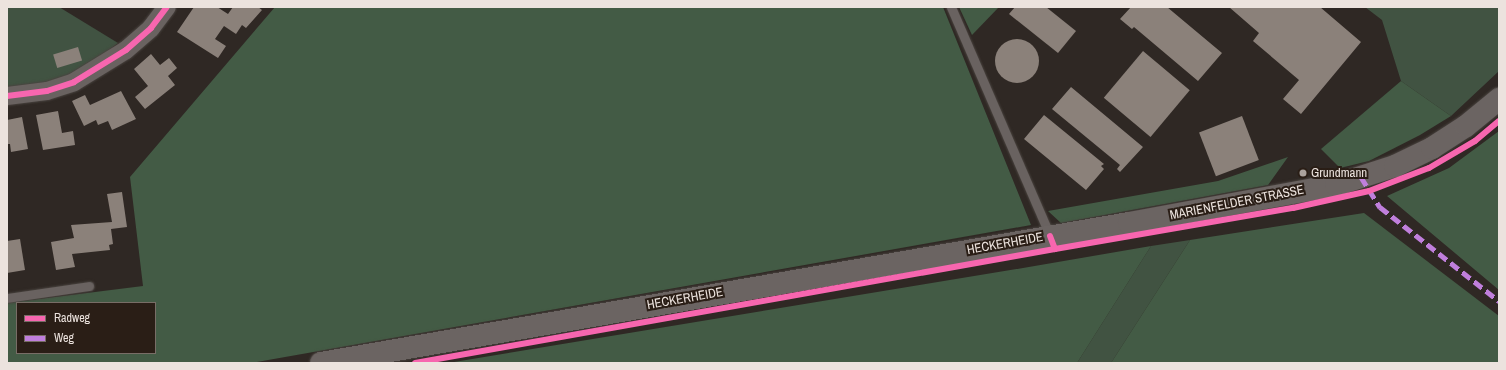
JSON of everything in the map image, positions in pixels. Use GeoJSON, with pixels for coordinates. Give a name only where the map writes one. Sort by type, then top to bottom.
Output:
{"type":"FeatureCollection","features":[{"type":"Feature","properties":{"kind":"main road","name":"MARIENFELDER STRASSE"},"geometry":{"type":"LineString","coordinates":[[1050,236],[1336,185],[1376,173],[1432,148],[1466,126],[1499,99]]}},
{"type":"Feature","properties":{"kind":"main road","name":"HECKERHEIDE"},"geometry":{"type":"LineString","coordinates":[[321,363],[1050,236]]}},
{"type":"Feature","properties":{"kind":"street"},"geometry":{"type":"LineString","coordinates":[[7,96],[47,91],[74,82],[126,50],[150,28],[167,7]]}},
{"type":"Feature","properties":{"kind":"lane"},"geometry":{"type":"LineString","coordinates":[[950,7],[1050,236]]}},
{"type":"Feature","properties":{"kind":"lane"},"geometry":{"type":"LineString","coordinates":[[7,298],[89,286]]}},
{"type":"Feature","properties":{"kind":"green space"},"geometry":{"type":"Polygon","coordinates":[[[7,7],[59,7],[118,43],[88,66],[70,75],[46,82],[7,87],[7,7]]]}},
{"type":"Feature","properties":{"kind":"green space"},"geometry":{"type":"Polygon","coordinates":[[[275,7],[943,7],[1031,225],[251,363],[7,363],[7,303],[143,286],[130,177],[275,7]]]}},
{"type":"Feature","properties":{"kind":"green space"},"geometry":{"type":"Polygon","coordinates":[[[959,7],[999,7],[972,35],[959,7]]]}},
{"type":"Feature","properties":{"kind":"green space"},"geometry":{"type":"Polygon","coordinates":[[[1365,7],[1499,7],[1499,71],[1451,116],[1401,81],[1382,20],[1365,7]]]}},
{"type":"Feature","properties":{"kind":"green space"},"geometry":{"type":"Polygon","coordinates":[[[1401,81],[1451,116],[1420,135],[1369,161],[1340,168],[1321,149],[1401,81]]]}},
{"type":"Feature","properties":{"kind":"green space"},"geometry":{"type":"Polygon","coordinates":[[[1499,131],[1499,290],[1387,196],[1449,168],[1499,131]]]}},
{"type":"Feature","properties":{"kind":"green space"},"geometry":{"type":"Polygon","coordinates":[[[1288,157],[1268,185],[1061,223],[1048,211],[1218,181],[1288,157]]]}},
{"type":"Feature","properties":{"kind":"green space"},"geometry":{"type":"Polygon","coordinates":[[[1364,213],[1499,316],[1499,363],[1111,363],[1190,240],[1364,213]]]}},
{"type":"Feature","properties":{"kind":"green space"},"geometry":{"type":"Polygon","coordinates":[[[1190,240],[1111,363],[1077,363],[1151,246],[1190,240]]]}},
{"type":"Feature","properties":{"kind":"green space"},"geometry":{"type":"Polygon","coordinates":[[[1151,246],[1077,363],[448,363],[1023,268],[1151,246]]]}},
{"type":"Feature","properties":{"kind":"building"},"geometry":{"type":"Polygon","coordinates":[[[194,7],[217,7],[228,14],[233,7],[258,7],[262,10],[246,28],[242,25],[236,34],[224,26],[215,39],[226,46],[218,58],[177,32],[194,7]]]}},
{"type":"Feature","properties":{"kind":"building"},"geometry":{"type":"Polygon","coordinates":[[[1015,7],[1046,7],[1076,31],[1058,53],[1009,14],[1015,7]]]}},
{"type":"Feature","properties":{"kind":"building"},"geometry":{"type":"Polygon","coordinates":[[[1131,7],[1167,7],[1222,53],[1198,81],[1134,27],[1132,29],[1120,19],[1131,7]]]}},
{"type":"Feature","properties":{"kind":"building"},"geometry":{"type":"Polygon","coordinates":[[[1229,7],[1320,7],[1361,42],[1301,114],[1283,99],[1299,80],[1253,41],[1259,33],[1229,7]]]}},
{"type":"Feature","properties":{"kind":"building"},"geometry":{"type":"Polygon","coordinates":[[[1013,39],[1021,39],[1033,45],[1039,57],[1039,65],[1033,77],[1021,83],[1013,83],[1001,77],[995,65],[995,57],[1001,45],[1013,39]]]}},
{"type":"Feature","properties":{"kind":"building"},"geometry":{"type":"Polygon","coordinates":[[[78,47],[82,60],[57,68],[53,55],[78,47]]]}},
{"type":"Feature","properties":{"kind":"building"},"geometry":{"type":"Polygon","coordinates":[[[1143,51],[1190,90],[1151,137],[1104,98],[1143,51]]]}},
{"type":"Feature","properties":{"kind":"building"},"geometry":{"type":"Polygon","coordinates":[[[151,54],[160,65],[169,58],[177,68],[168,76],[175,85],[145,109],[135,97],[148,86],[134,69],[151,54]]]}},
{"type":"Feature","properties":{"kind":"building"},"geometry":{"type":"Polygon","coordinates":[[[1071,87],[1143,147],[1120,172],[1117,169],[1120,165],[1052,109],[1071,87]]]}},
{"type":"Feature","properties":{"kind":"building"},"geometry":{"type":"Polygon","coordinates":[[[121,91],[136,119],[112,130],[108,121],[98,125],[96,120],[84,126],[72,101],[85,95],[90,105],[121,91]]]}},
{"type":"Feature","properties":{"kind":"building"},"geometry":{"type":"Polygon","coordinates":[[[58,111],[62,133],[73,131],[75,145],[43,150],[36,115],[58,111]]]}},
{"type":"Feature","properties":{"kind":"building"},"geometry":{"type":"Polygon","coordinates":[[[1044,115],[1104,164],[1101,166],[1104,169],[1086,190],[1024,139],[1044,115]]]}},
{"type":"Feature","properties":{"kind":"building"},"geometry":{"type":"Polygon","coordinates":[[[1242,116],[1259,160],[1216,176],[1199,132],[1242,116]]]}},
{"type":"Feature","properties":{"kind":"building"},"geometry":{"type":"Polygon","coordinates":[[[22,117],[28,149],[11,152],[10,144],[7,144],[7,120],[22,117]]]}},
{"type":"Feature","properties":{"kind":"building"},"geometry":{"type":"Polygon","coordinates":[[[122,192],[127,227],[111,229],[113,244],[109,245],[110,250],[72,254],[75,267],[56,270],[51,242],[74,238],[71,225],[112,222],[107,194],[122,192]]]}},
{"type":"Feature","properties":{"kind":"building"},"geometry":{"type":"Polygon","coordinates":[[[20,239],[25,270],[7,273],[7,241],[20,239]]]}},
{"type":"Feature","properties":{"kind":"marked path"},"geometry":{"type":"LineString","coordinates":[[1361,177],[1380,207],[1499,301]]}},
{"type":"Feature","properties":{"kind":"cycle path"},"geometry":{"type":"LineString","coordinates":[[7,96],[47,91],[74,82],[126,50],[151,28],[167,7]]}},
{"type":"Feature","properties":{"kind":"cycle path"},"geometry":{"type":"LineString","coordinates":[[1050,236],[1055,249],[1293,208],[1369,191],[1429,168],[1475,141],[1499,121]]}},
{"type":"Feature","properties":{"kind":"cycle path"},"geometry":{"type":"LineString","coordinates":[[415,363],[1055,249]]}},
{"type":"Feature","properties":{"kind":"place","name":"Grundmann"},"geometry":{"type":"Point","coordinates":[1303,173]}}]}
